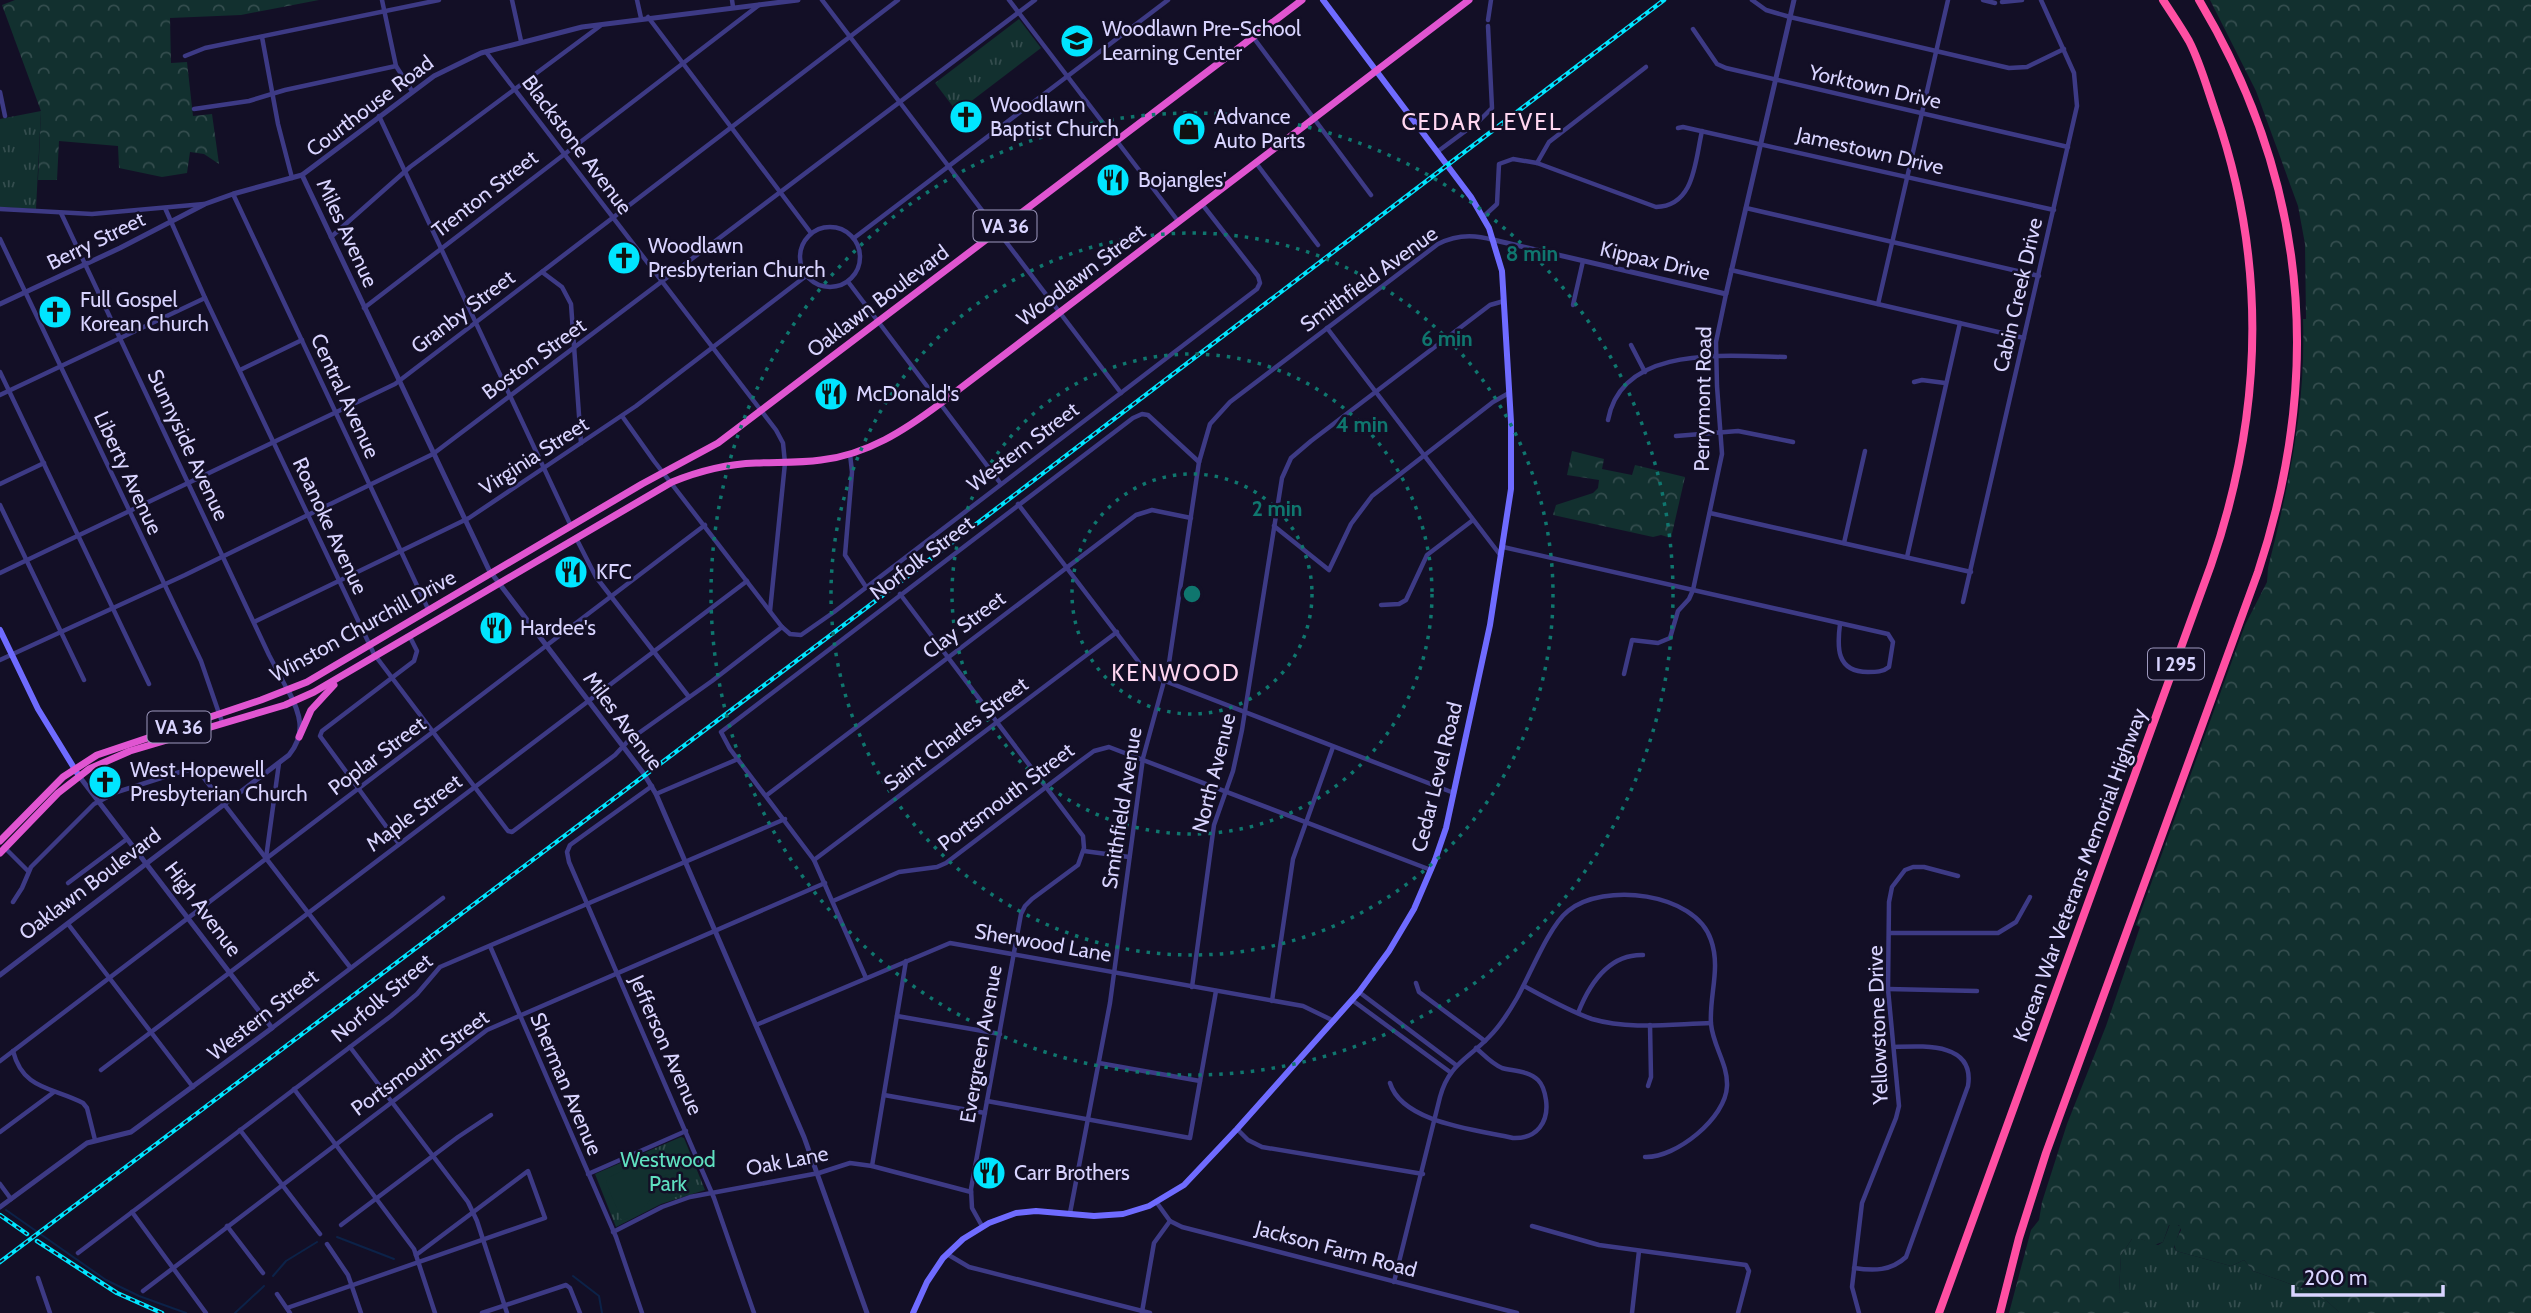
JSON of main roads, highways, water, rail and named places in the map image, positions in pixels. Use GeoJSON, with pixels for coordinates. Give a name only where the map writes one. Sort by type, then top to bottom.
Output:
{"type":"FeatureCollection","features":[{"type":"Feature","properties":{"kind":"highway","name":"Oaklawn Boulevard"},"geometry":{"type":"LineString","coordinates":[[707,450],[761,412],[1302,0]]}},
{"type":"Feature","properties":{"kind":"highway","name":"Woodlawn Street"},"geometry":{"type":"LineString","coordinates":[[342,677],[672,482],[701,471],[725,466],[822,460],[850,454],[897,434],[1469,0]]}},
{"type":"Feature","properties":{"kind":"highway","name":"Korean War Veterans Memorial Highway"},"geometry":{"type":"LineString","coordinates":[[1938,1313],[2211,565],[2229,511],[2243,451],[2250,401],[2254,335],[2243,213],[2221,131],[2190,43],[2163,0]]}},
{"type":"Feature","properties":{"kind":"highway","name":"I 295"},"geometry":{"type":"LineString","coordinates":[[2000,1313],[2019,1237],[2046,1153],[2266,546],[2288,456],[2295,402],[2297,338],[2294,274],[2287,226],[2270,157],[2255,113],[2230,56],[2199,0]]}},
{"type":"Feature","properties":{"kind":"highway","name":"Winston Churchill Drive"},"geometry":{"type":"LineString","coordinates":[[1,847],[48,791],[73,768],[108,750],[288,690],[369,646],[664,472],[707,450]]}},
{"type":"Feature","properties":{"kind":"highway","name":"Winston Churchill Drive"},"geometry":{"type":"LineString","coordinates":[[1,847],[79,776],[114,757],[294,702],[342,677]]}},
{"type":"Feature","properties":{"kind":"highway"},"geometry":{"type":"LineString","coordinates":[[299,737],[311,710],[342,677]]}},
{"type":"Feature","properties":{"kind":"main road","name":"Cedar Level Road"},"geometry":{"type":"LineString","coordinates":[[913,1313],[927,1282],[947,1254],[982,1226],[1028,1211],[1113,1216],[1157,1203],[1184,1185],[1359,992],[1396,940],[1414,909],[1443,837],[1486,645],[1502,557],[1512,467],[1500,264],[1494,240],[1483,216],[1323,0]]}},
{"type":"Feature","properties":{"kind":"main road","name":"High Avenue"},"geometry":{"type":"LineString","coordinates":[[0,630],[38,709],[79,776]]}},
{"type":"Feature","properties":{"kind":"waterway"},"geometry":{"type":"LineString","coordinates":[[6,1210],[106,1280],[139,1296],[186,1313]]}},
{"type":"Feature","properties":{"kind":"waterway"},"geometry":{"type":"LineString","coordinates":[[337,1237],[394,1259]]}},
{"type":"Feature","properties":{"kind":"waterway"},"geometry":{"type":"LineString","coordinates":[[273,1276],[286,1261],[317,1242]]}},
{"type":"Feature","properties":{"kind":"waterway"},"geometry":{"type":"LineString","coordinates":[[573,1276],[599,1296],[602,1313]]}},
{"type":"Feature","properties":{"kind":"waterway"},"geometry":{"type":"LineString","coordinates":[[235,1313],[264,1286]]}},
{"type":"Feature","properties":{"kind":"railway"},"geometry":{"type":"LineString","coordinates":[[0,1262],[828,637],[1664,0]]}},
{"type":"Feature","properties":{"kind":"railway"},"geometry":{"type":"LineString","coordinates":[[0,1215],[27,1234]]}},
{"type":"Feature","properties":{"kind":"railway"},"geometry":{"type":"LineString","coordinates":[[37,1241],[117,1293],[162,1313]]}},
{"type":"Feature","properties":{"kind":"place","name":"Woodlawn Pre-School Learning Center"},"geometry":{"type":"Point","coordinates":[1077,41]}},
{"type":"Feature","properties":{"kind":"place","name":"Woodlawn Baptist Church"},"geometry":{"type":"Point","coordinates":[966,117]}},
{"type":"Feature","properties":{"kind":"place","name":"Advance Auto Parts"},"geometry":{"type":"Point","coordinates":[1189,129]}},
{"type":"Feature","properties":{"kind":"place","name":"Bojangles'"},"geometry":{"type":"Point","coordinates":[1113,180]}},
{"type":"Feature","properties":{"kind":"place","name":"Woodlawn Presbyterian Church"},"geometry":{"type":"Point","coordinates":[624,258]}},
{"type":"Feature","properties":{"kind":"place","name":"Full Gospel Korean Church"},"geometry":{"type":"Point","coordinates":[55,312]}},
{"type":"Feature","properties":{"kind":"place","name":"McDonald's"},"geometry":{"type":"Point","coordinates":[831,394]}},
{"type":"Feature","properties":{"kind":"place","name":"KFC"},"geometry":{"type":"Point","coordinates":[571,572]}},
{"type":"Feature","properties":{"kind":"place","name":"Hardee's"},"geometry":{"type":"Point","coordinates":[496,628]}},
{"type":"Feature","properties":{"kind":"place","name":"West Hopewell Presbyterian Church"},"geometry":{"type":"Point","coordinates":[105,782]}},
{"type":"Feature","properties":{"kind":"place","name":"Carr Brothers"},"geometry":{"type":"Point","coordinates":[989,1173]}},
{"type":"Feature","properties":{"kind":"district","name":"CEDAR LEVEL"},"geometry":{"type":"Point","coordinates":[1482,122]}},
{"type":"Feature","properties":{"kind":"district","name":"KENWOOD"},"geometry":{"type":"Point","coordinates":[1176,673]}},
{"type":"Feature","properties":{"kind":"park label","name":"Westwood Park"},"geometry":{"type":"Point","coordinates":[668,1172]}}]}
